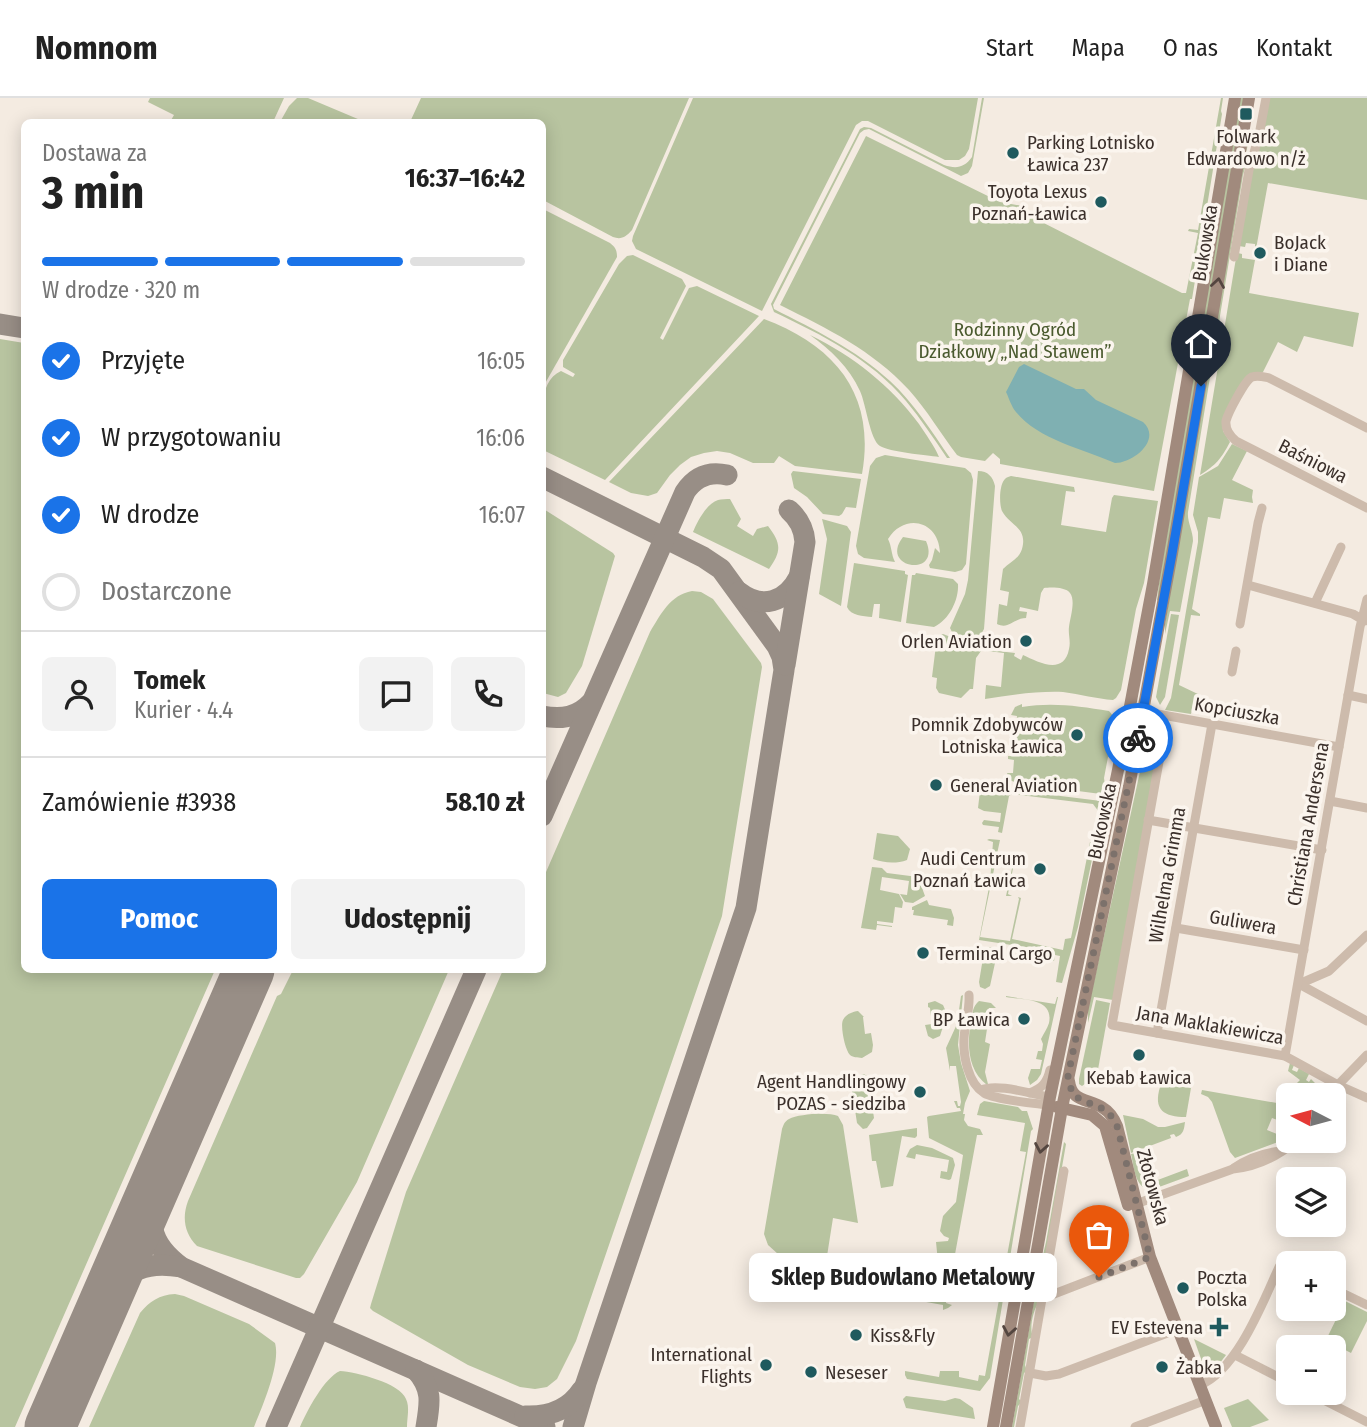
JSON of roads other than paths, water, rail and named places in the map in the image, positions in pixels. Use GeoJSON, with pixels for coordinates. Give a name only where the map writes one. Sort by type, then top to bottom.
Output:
{"type":"FeatureCollection","features":[{"type":"Feature","properties":{"kind":"main road","name":"Bukowska"},"geometry":{"type":"LineString","coordinates":[[993,1427],[1049,1101],[1130,709],[1235,98]]}},
{"type":"Feature","properties":{"kind":"main road","name":"Bukowska"},"geometry":{"type":"LineString","coordinates":[[1006,1427],[1068,1076],[1143,712],[1181,505],[1249,98]]}},
{"type":"Feature","properties":{"kind":"main road","name":"Złotowska"},"geometry":{"type":"LineString","coordinates":[[1068,1076],[1072,1093],[1100,1120],[1107,1131],[1145,1249],[1216,1427]]}},
{"type":"Feature","properties":{"kind":"main road"},"geometry":{"type":"LineString","coordinates":[[1049,1101],[1088,1108]]}},
{"type":"Feature","properties":{"kind":"main road"},"geometry":{"type":"LineString","coordinates":[[1057,1135],[1069,1119],[1088,1108]]}},
{"type":"Feature","properties":{"kind":"street"},"geometry":{"type":"LineString","coordinates":[[1234,257],[1249,170],[1266,98]]}},
{"type":"Feature","properties":{"kind":"street","name":"Baśniowa"},"geometry":{"type":"LineString","coordinates":[[1367,428],[1269,378],[1256,376],[1248,380],[1227,419],[1226,427],[1228,434],[1236,441],[1367,508]]}},
{"type":"Feature","properties":{"kind":"street"},"geometry":{"type":"LineString","coordinates":[[1240,624],[1262,508]]}},
{"type":"Feature","properties":{"kind":"street"},"geometry":{"type":"LineString","coordinates":[[1315,603],[1340,547]]}},
{"type":"Feature","properties":{"kind":"street"},"geometry":{"type":"LineString","coordinates":[[1248,585],[1353,614],[1364,621]]}},
{"type":"Feature","properties":{"kind":"street","name":"Christiana Andersena"},"geometry":{"type":"LineString","coordinates":[[1285,1056],[1367,599]]}},
{"type":"Feature","properties":{"kind":"street"},"geometry":{"type":"LineString","coordinates":[[1232,672],[1236,650]]}},
{"type":"Feature","properties":{"kind":"street"},"geometry":{"type":"LineString","coordinates":[[1348,695],[1367,698]]}},
{"type":"Feature","properties":{"kind":"street","name":"Kopciuszka"},"geometry":{"type":"LineString","coordinates":[[1130,709],[1339,747]]}},
{"type":"Feature","properties":{"kind":"street","name":"Wilhelma Grimma"},"geometry":{"type":"LineString","coordinates":[[1157,1033],[1212,724]]}},
{"type":"Feature","properties":{"kind":"street","name":"Wilhelma Grimma"},"geometry":{"type":"LineString","coordinates":[[1112,1025],[1161,745],[1160,731]]}},
{"type":"Feature","properties":{"kind":"street"},"geometry":{"type":"LineString","coordinates":[[1330,801],[1367,808]]}},
{"type":"Feature","properties":{"kind":"street"},"geometry":{"type":"LineString","coordinates":[[1148,820],[1322,850]]}},
{"type":"Feature","properties":{"kind":"street","name":"Guliwera"},"geometry":{"type":"LineString","coordinates":[[1175,928],[1304,950]]}},
{"type":"Feature","properties":{"kind":"street"},"geometry":{"type":"LineString","coordinates":[[1298,984],[1332,968],[1367,935]]}},
{"type":"Feature","properties":{"kind":"street"},"geometry":{"type":"LineString","coordinates":[[1298,984],[1367,1021]]}},
{"type":"Feature","properties":{"kind":"street"},"geometry":{"type":"LineString","coordinates":[[969,995],[970,1005],[964,1035],[965,1051],[971,1075],[981,1090],[992,1087],[1049,1101]]}},
{"type":"Feature","properties":{"kind":"street","name":"Jana Maklakiewicza"},"geometry":{"type":"LineString","coordinates":[[1112,1025],[1285,1056],[1336,1083]]}},
{"type":"Feature","properties":{"kind":"street"},"geometry":{"type":"LineString","coordinates":[[1029,1098],[1046,1083],[1052,1061],[1059,1050]]}},
{"type":"Feature","properties":{"kind":"street"},"geometry":{"type":"LineString","coordinates":[[1339,1083],[1367,1055]]}},
{"type":"Feature","properties":{"kind":"street","name":"Jana Maklakiewicza"},"geometry":{"type":"LineString","coordinates":[[1346,1088],[1367,1098]]}},
{"type":"Feature","properties":{"kind":"street"},"geometry":{"type":"LineString","coordinates":[[1029,1098],[1042,1115],[1045,1125]]}},
{"type":"Feature","properties":{"kind":"street"},"geometry":{"type":"LineString","coordinates":[[1132,1205],[1233,1169],[1250,1166],[1279,1153]]}},
{"type":"Feature","properties":{"kind":"street"},"geometry":{"type":"LineString","coordinates":[[1020,1427],[1064,1171]]}},
{"type":"Feature","properties":{"kind":"street"},"geometry":{"type":"LineString","coordinates":[[1043,1292],[1054,1294],[1150,1257]]}},
{"type":"Feature","properties":{"kind":"street"},"geometry":{"type":"LineString","coordinates":[[1200,1385],[1216,1377],[1235,1354],[1276,1280]]}},
{"type":"Feature","properties":{"kind":"street"},"geometry":{"type":"LineString","coordinates":[[1346,1295],[1367,1305]]}},
{"type":"Feature","properties":{"kind":"street"},"geometry":{"type":"LineString","coordinates":[[1030,1373],[1052,1376],[1178,1329]]}},
{"type":"Feature","properties":{"kind":"street"},"geometry":{"type":"LineString","coordinates":[[1235,1354],[1276,1376]]}},
{"type":"Feature","properties":{"kind":"street"},"geometry":{"type":"LineString","coordinates":[[1135,1427],[1206,1400]]}},
{"type":"Feature","properties":{"kind":"street"},"geometry":{"type":"LineString","coordinates":[[1334,1405],[1367,1422]]}},
{"type":"Feature","properties":{"kind":"water"},"geometry":{"type":"Polygon","coordinates":[[[1024,364],[1076,389],[1084,389],[1096,400],[1143,422],[1148,429],[1148,442],[1137,455],[1115,463],[1062,443],[1037,430],[1016,412],[1006,392],[1019,367],[1024,364]]]}},
{"type":"Feature","properties":{"kind":"place","name":"Folwark Edwardowo n/ż"},"geometry":{"type":"Point","coordinates":[1246,114]}},
{"type":"Feature","properties":{"kind":"place","name":"Parking Lotnisko Ławica 237"},"geometry":{"type":"Point","coordinates":[1013,153]}},
{"type":"Feature","properties":{"kind":"place","name":"Toyota Lexus Poznań-Ławica"},"geometry":{"type":"Point","coordinates":[1101,202]}},
{"type":"Feature","properties":{"kind":"place","name":"BoJack i Diane"},"geometry":{"type":"Point","coordinates":[1260,253]}},
{"type":"Feature","properties":{"kind":"place","name":"Orlen Aviation"},"geometry":{"type":"Point","coordinates":[1026,641]}},
{"type":"Feature","properties":{"kind":"place","name":"Pomnik Zdobywców Lotniska Ławica"},"geometry":{"type":"Point","coordinates":[1077,735]}},
{"type":"Feature","properties":{"kind":"place","name":"General Aviation"},"geometry":{"type":"Point","coordinates":[936,785]}},
{"type":"Feature","properties":{"kind":"place","name":"Audi Centrum Poznań Ławica"},"geometry":{"type":"Point","coordinates":[1040,869]}},
{"type":"Feature","properties":{"kind":"place","name":"Terminal Cargo"},"geometry":{"type":"Point","coordinates":[923,953]}},
{"type":"Feature","properties":{"kind":"place","name":"BP Ławica"},"geometry":{"type":"Point","coordinates":[1024,1019]}},
{"type":"Feature","properties":{"kind":"place","name":"Kebab Ławica"},"geometry":{"type":"Point","coordinates":[1139,1055]}},
{"type":"Feature","properties":{"kind":"place","name":"Agent Handlingowy POZAS - siedziba"},"geometry":{"type":"Point","coordinates":[920,1092]}},
{"type":"Feature","properties":{"kind":"place","name":"Sklep Budowlano Metalowy"},"geometry":{"type":"Point","coordinates":[1099,1277]}},
{"type":"Feature","properties":{"kind":"place","name":"Poczta Polska"},"geometry":{"type":"Point","coordinates":[1183,1288]}},
{"type":"Feature","properties":{"kind":"place","name":"EV Estevena"},"geometry":{"type":"Point","coordinates":[1219,1327]}},
{"type":"Feature","properties":{"kind":"place","name":"Kiss&Fly"},"geometry":{"type":"Point","coordinates":[856,1335]}},
{"type":"Feature","properties":{"kind":"place","name":"International Flights"},"geometry":{"type":"Point","coordinates":[766,1365]}},
{"type":"Feature","properties":{"kind":"place","name":"Żabka"},"geometry":{"type":"Point","coordinates":[1162,1367]}},
{"type":"Feature","properties":{"kind":"place","name":"Neseser"},"geometry":{"type":"Point","coordinates":[811,1372]}},
{"type":"Feature","properties":{"kind":"park label","name":"Rodzinny Ogród Działkowy „Nad Stawem”"},"geometry":{"type":"Point","coordinates":[1015,340]}}]}
